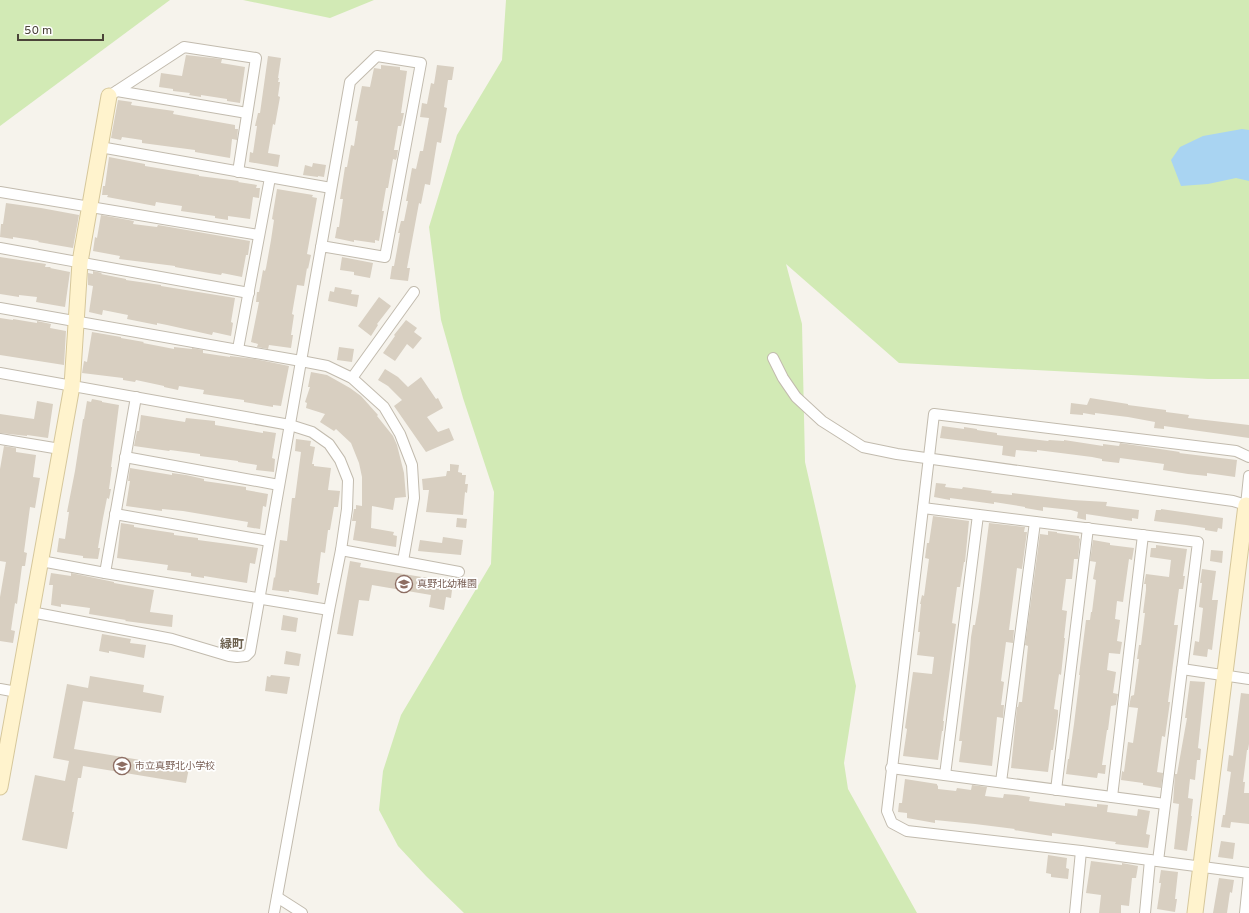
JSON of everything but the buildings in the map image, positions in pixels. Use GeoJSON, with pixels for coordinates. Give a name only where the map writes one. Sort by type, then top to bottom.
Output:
{"type":"FeatureCollection","features":[{"type":"Feature","properties":{"kind":"street"},"geometry":{"type":"LineString","coordinates":[[0,787],[72,386],[80,262],[100,147],[113,93],[184,47],[256,58],[238,172]]}},
{"type":"Feature","properties":{"kind":"street"},"geometry":{"type":"LineString","coordinates":[[31,612],[172,639],[237,657],[246,656],[250,652],[269,541],[290,425],[331,188],[350,82],[377,56],[421,63],[385,257],[321,246]]}},
{"type":"Feature","properties":{"kind":"street"},"geometry":{"type":"LineString","coordinates":[[113,93],[247,113]]}},
{"type":"Feature","properties":{"kind":"street"},"geometry":{"type":"LineString","coordinates":[[100,147],[331,188]]}},
{"type":"Feature","properties":{"kind":"street"},"geometry":{"type":"LineString","coordinates":[[238,349],[270,178]]}},
{"type":"Feature","properties":{"kind":"street"},"geometry":{"type":"LineString","coordinates":[[0,192],[259,235]]}},
{"type":"Feature","properties":{"kind":"street"},"geometry":{"type":"LineString","coordinates":[[0,248],[249,293]]}},
{"type":"Feature","properties":{"kind":"street"},"geometry":{"type":"LineString","coordinates":[[352,378],[414,292]]}},
{"type":"Feature","properties":{"kind":"street"},"geometry":{"type":"LineString","coordinates":[[0,308],[327,366],[352,378],[384,407],[400,434],[412,465],[414,498],[403,561]]}},
{"type":"Feature","properties":{"kind":"street"},"geometry":{"type":"LineString","coordinates":[[774,358],[783,378],[796,397],[822,421],[863,447],[928,459],[1233,501],[1247,506]]}},
{"type":"Feature","properties":{"kind":"street"},"geometry":{"type":"LineString","coordinates":[[0,374],[290,425],[312,432],[329,444],[340,460],[348,480],[347,509],[341,550],[274,913]]}},
{"type":"Feature","properties":{"kind":"street"},"geometry":{"type":"LineString","coordinates":[[104,573],[136,397]]}},
{"type":"Feature","properties":{"kind":"street"},"geometry":{"type":"LineString","coordinates":[[1245,913],[1249,873],[1081,851],[907,831],[892,823],[886,811],[934,414],[1236,452],[1249,456]]}},
{"type":"Feature","properties":{"kind":"street"},"geometry":{"type":"LineString","coordinates":[[0,439],[60,449]]}},
{"type":"Feature","properties":{"kind":"street"},"geometry":{"type":"LineString","coordinates":[[125,457],[279,485]]}},
{"type":"Feature","properties":{"kind":"street"},"geometry":{"type":"LineString","coordinates":[[1195,913],[1224,676],[1247,506],[1249,476]]}},
{"type":"Feature","properties":{"kind":"street"},"geometry":{"type":"LineString","coordinates":[[923,508],[1198,542],[1165,804],[1145,913]]}},
{"type":"Feature","properties":{"kind":"street"},"geometry":{"type":"LineString","coordinates":[[115,514],[269,541]]}},
{"type":"Feature","properties":{"kind":"street"},"geometry":{"type":"LineString","coordinates":[[945,775],[978,515]]}},
{"type":"Feature","properties":{"kind":"street"},"geometry":{"type":"LineString","coordinates":[[1001,782],[1035,522]]}},
{"type":"Feature","properties":{"kind":"street"},"geometry":{"type":"LineString","coordinates":[[1056,790],[1088,528]]}},
{"type":"Feature","properties":{"kind":"street"},"geometry":{"type":"LineString","coordinates":[[1112,797],[1143,535]]}},
{"type":"Feature","properties":{"kind":"street"},"geometry":{"type":"LineString","coordinates":[[341,550],[459,572]]}},
{"type":"Feature","properties":{"kind":"street"},"geometry":{"type":"LineString","coordinates":[[40,561],[329,610]]}},
{"type":"Feature","properties":{"kind":"street"},"geometry":{"type":"LineString","coordinates":[[1182,669],[1224,676],[1249,678]]}},
{"type":"Feature","properties":{"kind":"street"},"geometry":{"type":"LineString","coordinates":[[0,689],[17,692]]}},
{"type":"Feature","properties":{"kind":"street"},"geometry":{"type":"LineString","coordinates":[[891,768],[1165,804]]}},
{"type":"Feature","properties":{"kind":"street"},"geometry":{"type":"LineString","coordinates":[[1075,913],[1081,851]]}},
{"type":"Feature","properties":{"kind":"street"},"geometry":{"type":"LineString","coordinates":[[277,897],[302,913]]}},
{"type":"Feature","properties":{"kind":"green space"},"geometry":{"type":"Polygon","coordinates":[[[0,0],[170,0],[0,126],[0,0]]]}},
{"type":"Feature","properties":{"kind":"green space"},"geometry":{"type":"Polygon","coordinates":[[[243,0],[374,0],[330,18],[243,0]]]}},
{"type":"Feature","properties":{"kind":"green space"},"geometry":{"type":"Polygon","coordinates":[[[506,0],[1249,0],[1249,379],[1208,379],[899,363],[786,264],[802,324],[805,462],[856,686],[844,763],[848,789],[917,913],[464,913],[398,846],[379,810],[383,771],[401,715],[491,564],[494,492],[463,398],[441,320],[429,227],[457,135],[502,60],[506,0]]]}},
{"type":"Feature","properties":{"kind":"water"},"geometry":{"type":"Polygon","coordinates":[[[1242,129],[1249,130],[1249,181],[1236,178],[1208,184],[1181,186],[1171,160],[1180,147],[1203,136],[1242,129]]]}},
{"type":"Feature","properties":{"kind":"place","name":"真野北幼稚園"},"geometry":{"type":"Point","coordinates":[404,584]}},
{"type":"Feature","properties":{"kind":"place","name":"市立真野北小学校"},"geometry":{"type":"Point","coordinates":[122,766]}},
{"type":"Feature","properties":{"kind":"district","name":"緑町"},"geometry":{"type":"Point","coordinates":[232,645]}}]}
